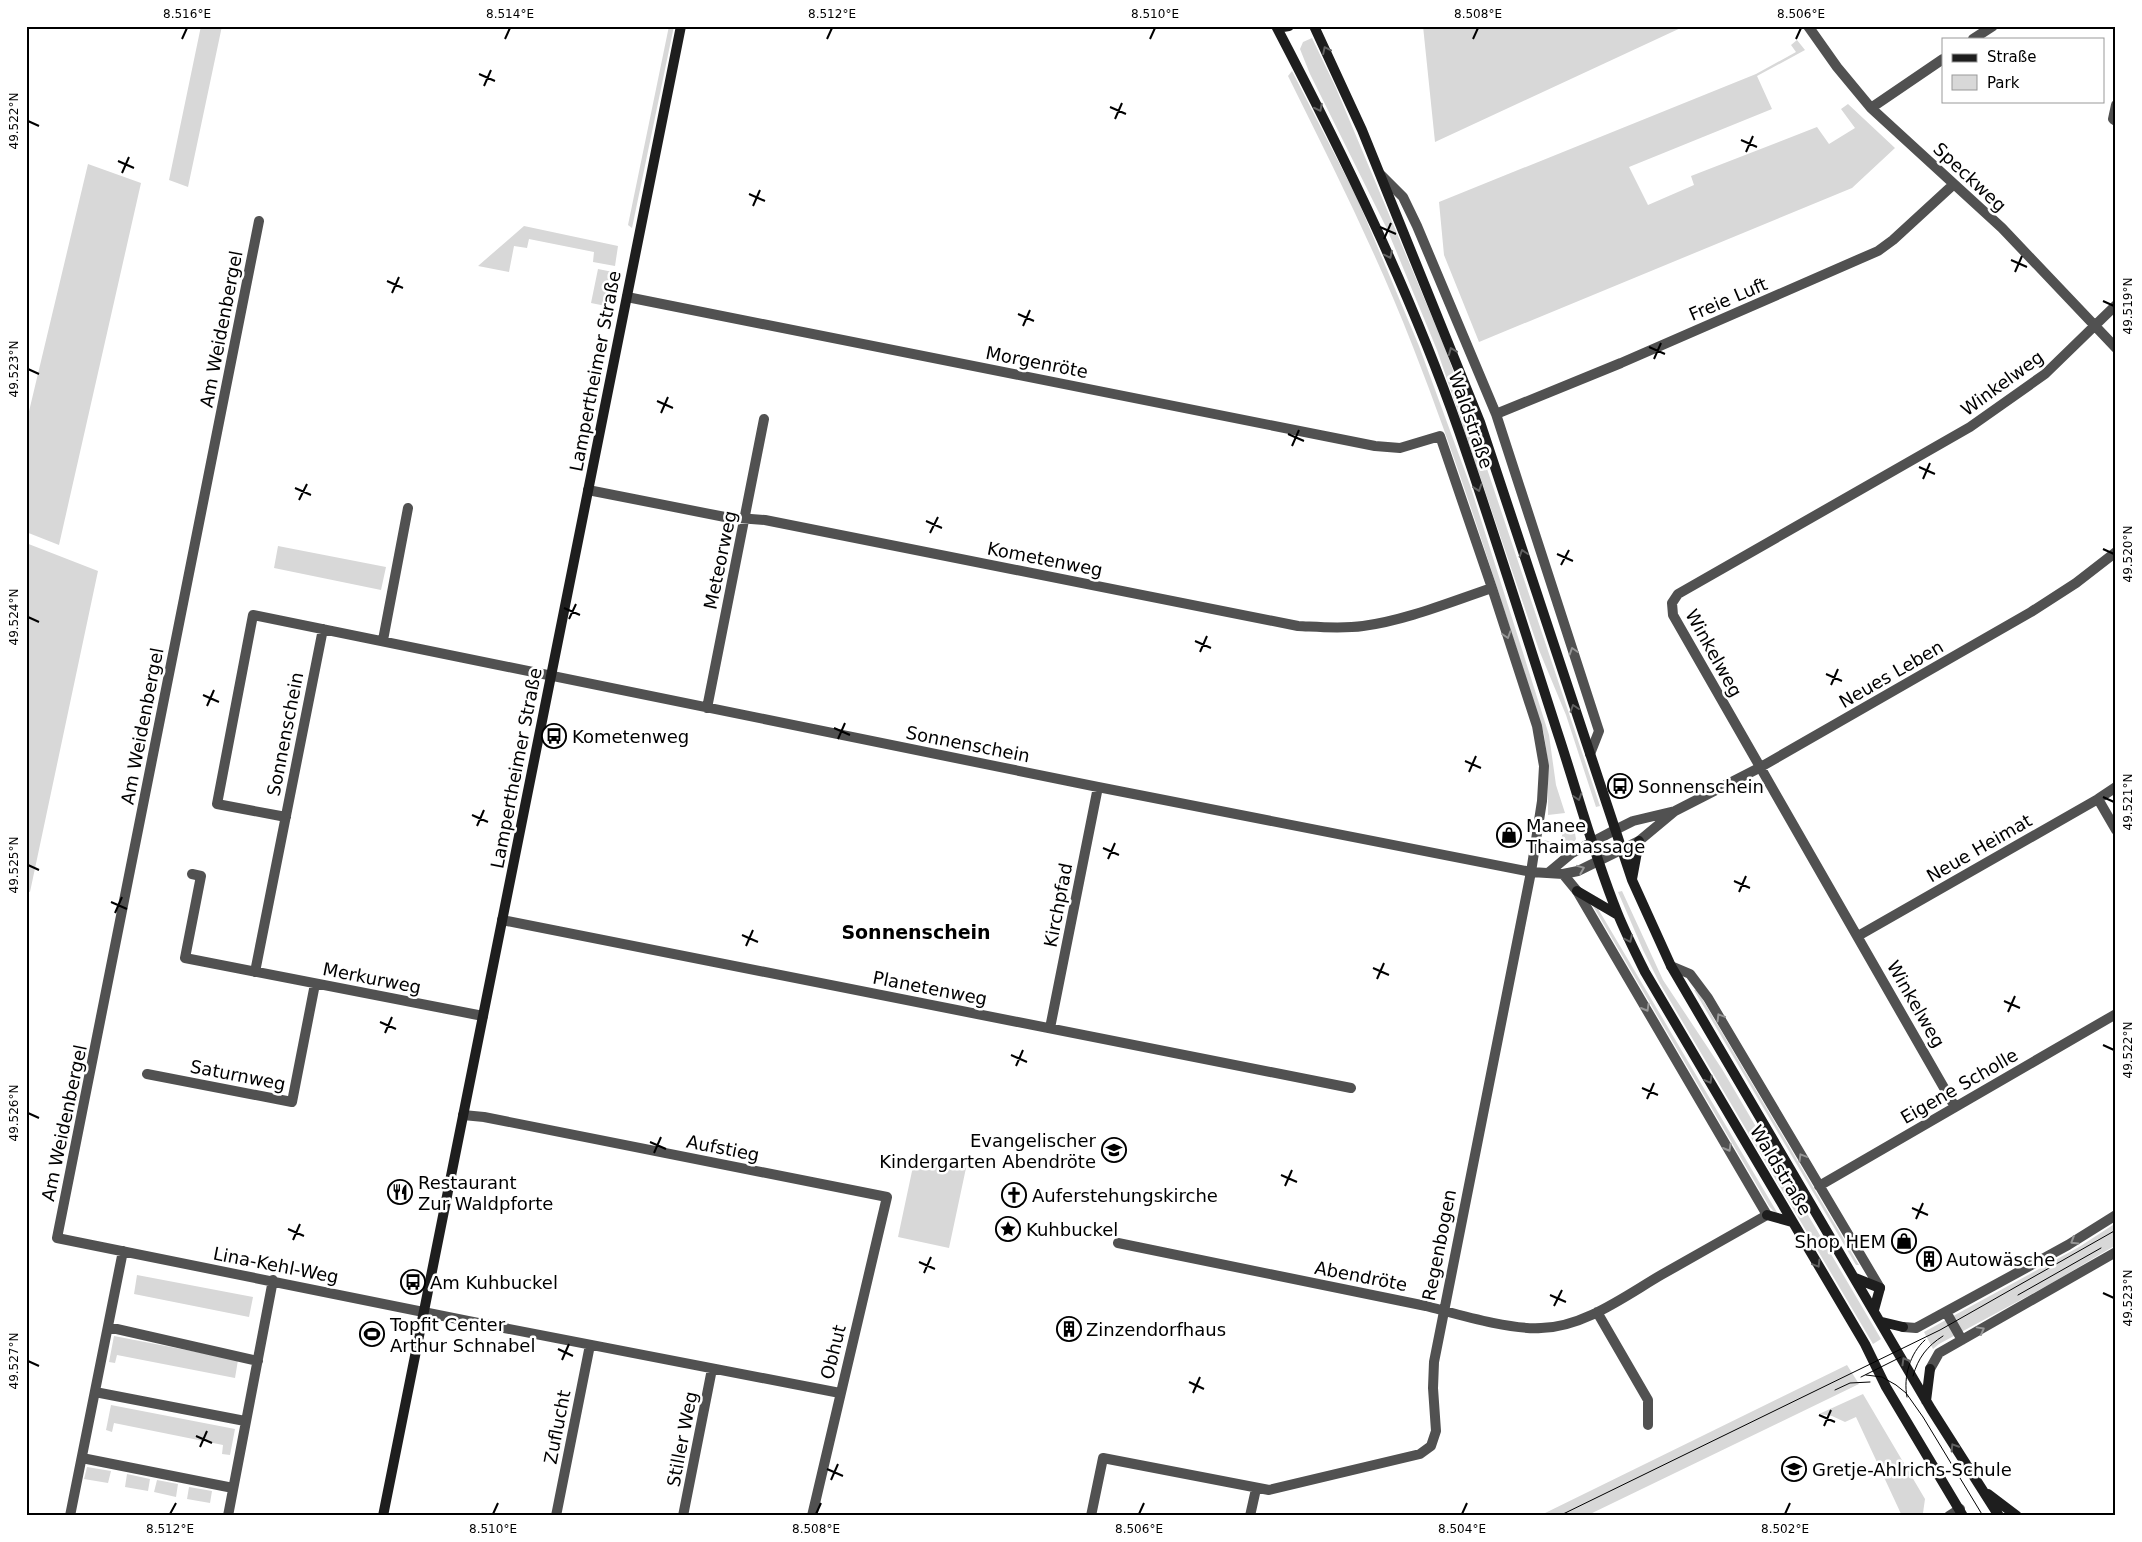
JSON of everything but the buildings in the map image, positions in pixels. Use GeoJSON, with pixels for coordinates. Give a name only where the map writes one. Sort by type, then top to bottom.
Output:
{"type":"FeatureCollection","features":[{"type":"Feature","properties":{"kind":"main road","name":"Lampertheimer Straße"},"geometry":{"type":"LineString","coordinates":[[383,1516],[681,26]]}},
{"type":"Feature","properties":{"kind":"main road"},"geometry":{"type":"LineString","coordinates":[[1278,27],[1290,26]]}},
{"type":"Feature","properties":{"kind":"main road","name":"Waldstraße"},"geometry":{"type":"LineString","coordinates":[[1314,26],[1380,175],[1480,422],[1621,850],[1632,880],[1670,966],[1882,1322],[1926,1401],[1999,1516]]}},
{"type":"Feature","properties":{"kind":"main road","name":"Waldstraße"},"geometry":{"type":"LineString","coordinates":[[1278,27],[1362,194],[1430,351],[1521,615],[1598,861],[1618,915],[1645,972],[1865,1344],[1886,1387],[1962,1512]]}},
{"type":"Feature","properties":{"kind":"main road"},"geometry":{"type":"LineString","coordinates":[[1632,880],[1639,841]]}},
{"type":"Feature","properties":{"kind":"main road"},"geometry":{"type":"LineString","coordinates":[[1577,891],[1618,915]]}},
{"type":"Feature","properties":{"kind":"main road"},"geometry":{"type":"LineString","coordinates":[[1767,1215],[1792,1222]]}},
{"type":"Feature","properties":{"kind":"main road"},"geometry":{"type":"LineString","coordinates":[[1855,1278],[1880,1288],[1874,1310]]}},
{"type":"Feature","properties":{"kind":"main road"},"geometry":{"type":"LineString","coordinates":[[1882,1322],[1903,1327]]}},
{"type":"Feature","properties":{"kind":"main road"},"geometry":{"type":"LineString","coordinates":[[1926,1401],[1930,1369]]}},
{"type":"Feature","properties":{"kind":"main road"},"geometry":{"type":"LineString","coordinates":[[1980,1488],[2017,1516]]}},
{"type":"Feature","properties":{"kind":"street","name":"Speckweg"},"geometry":{"type":"LineString","coordinates":[[1808,26],[1837,67],[1871,108],[2002,228],[2116,348]]}},
{"type":"Feature","properties":{"kind":"street"},"geometry":{"type":"LineString","coordinates":[[1975,38],[1993,26]]}},
{"type":"Feature","properties":{"kind":"street"},"geometry":{"type":"LineString","coordinates":[[1871,108],[1942,60]]}},
{"type":"Feature","properties":{"kind":"street"},"geometry":{"type":"LineString","coordinates":[[2116,105],[2114,118],[2116,121]]}},
{"type":"Feature","properties":{"kind":"street","name":"Waldstraße"},"geometry":{"type":"LineString","coordinates":[[1380,175],[1403,197],[1496,414],[1599,731],[1590,754]]}},
{"type":"Feature","properties":{"kind":"street","name":"Freie Luft"},"geometry":{"type":"LineString","coordinates":[[1496,414],[1621,363],[1878,251],[1893,240],[1954,184]]}},
{"type":"Feature","properties":{"kind":"street","name":"Am Weidenbergel"},"geometry":{"type":"LineString","coordinates":[[57,1238],[259,221]]}},
{"type":"Feature","properties":{"kind":"street","name":"Morgenröte"},"geometry":{"type":"LineString","coordinates":[[626,297],[1375,446],[1400,448],[1440,436]]}},
{"type":"Feature","properties":{"kind":"street","name":"Winkelweg"},"geometry":{"type":"LineString","coordinates":[[1956,1107],[1759,768],[1673,615],[1672,603],[1678,594],[1970,427],[2045,374],[2116,305]]}},
{"type":"Feature","properties":{"kind":"street","name":"Meteorweg"},"geometry":{"type":"LineString","coordinates":[[707,708],[764,419]]}},
{"type":"Feature","properties":{"kind":"street","name":"Waldstraße"},"geometry":{"type":"LineString","coordinates":[[1440,436],[1537,726],[1544,766],[1542,801],[1530,872]]}},
{"type":"Feature","properties":{"kind":"street","name":"Kometenweg"},"geometry":{"type":"LineString","coordinates":[[588,490],[725,517],[765,520],[1298,626],[1327,628],[1362,626],[1392,620],[1492,588]]}},
{"type":"Feature","properties":{"kind":"street"},"geometry":{"type":"LineString","coordinates":[[383,640],[408,508]]}},
{"type":"Feature","properties":{"kind":"street","name":"Neues Leben"},"geometry":{"type":"LineString","coordinates":[[1621,850],[1639,841],[1675,811],[1759,768],[2031,612],[2076,583],[2116,552]]}},
{"type":"Feature","properties":{"kind":"street","name":"Sonnenschein"},"geometry":{"type":"LineString","coordinates":[[286,817],[216,804],[253,615],[383,640],[551,677],[1530,872],[1564,874],[1578,871],[1598,861]]}},
{"type":"Feature","properties":{"kind":"street","name":"Sonnenschein"},"geometry":{"type":"LineString","coordinates":[[255,972],[323,629]]}},
{"type":"Feature","properties":{"kind":"street","name":"Kirchpfad"},"geometry":{"type":"LineString","coordinates":[[1050,1028],[1098,787]]}},
{"type":"Feature","properties":{"kind":"street","name":"Neue Heimat"},"geometry":{"type":"LineString","coordinates":[[1858,936],[2116,787]]}},
{"type":"Feature","properties":{"kind":"street"},"geometry":{"type":"LineString","coordinates":[[2098,799],[2116,830]]}},
{"type":"Feature","properties":{"kind":"street","name":"Neues Leben"},"geometry":{"type":"LineString","coordinates":[[1615,830],[1633,821],[1675,811]]}},
{"type":"Feature","properties":{"kind":"street"},"geometry":{"type":"LineString","coordinates":[[1548,873],[1572,853],[1615,830]]}},
{"type":"Feature","properties":{"kind":"street"},"geometry":{"type":"LineString","coordinates":[[1598,861],[1621,850]]}},
{"type":"Feature","properties":{"kind":"street","name":"Regenbogen"},"geometry":{"type":"LineString","coordinates":[[1091,1516],[1102,1458],[1256,1489],[1280,1489],[1420,1454],[1431,1446],[1436,1431],[1433,1388],[1434,1362],[1530,872]]}},
{"type":"Feature","properties":{"kind":"street","name":"Merkurweg"},"geometry":{"type":"LineString","coordinates":[[192,874],[201,876],[185,958],[483,1016]]}},
{"type":"Feature","properties":{"kind":"street","name":"Waldstraße"},"geometry":{"type":"LineString","coordinates":[[1564,874],[1577,891],[1767,1215]]}},
{"type":"Feature","properties":{"kind":"street","name":"Planetenweg"},"geometry":{"type":"LineString","coordinates":[[502,920],[1351,1088]]}},
{"type":"Feature","properties":{"kind":"street","name":"Waldstraße"},"geometry":{"type":"LineString","coordinates":[[1670,966],[1690,974],[1708,998],[1880,1288]]}},
{"type":"Feature","properties":{"kind":"street","name":"Saturnweg"},"geometry":{"type":"LineString","coordinates":[[147,1074],[292,1102],[315,984]]}},
{"type":"Feature","properties":{"kind":"street","name":"Eigene Scholle"},"geometry":{"type":"LineString","coordinates":[[1819,1186],[2116,1014]]}},
{"type":"Feature","properties":{"kind":"street","name":"Aufstieg"},"geometry":{"type":"LineString","coordinates":[[463,1115],[484,1117],[887,1197]]}},
{"type":"Feature","properties":{"kind":"street","name":"Obhut"},"geometry":{"type":"LineString","coordinates":[[812,1516],[887,1197]]}},
{"type":"Feature","properties":{"kind":"street","name":"Abendröte"},"geometry":{"type":"LineString","coordinates":[[1118,1243],[1514,1326],[1541,1328],[1564,1325],[1597,1312],[1767,1215]]}},
{"type":"Feature","properties":{"kind":"street"},"geometry":{"type":"LineString","coordinates":[[1903,1327],[1916,1328],[2068,1246],[2116,1215]]}},
{"type":"Feature","properties":{"kind":"street","name":"Lina-Kehl-Weg"},"geometry":{"type":"LineString","coordinates":[[57,1238],[273,1280],[424,1312]]}},
{"type":"Feature","properties":{"kind":"street"},"geometry":{"type":"LineString","coordinates":[[70,1516],[123,1251]]}},
{"type":"Feature","properties":{"kind":"street"},"geometry":{"type":"LineString","coordinates":[[1930,1369],[1939,1353],[2116,1252]]}},
{"type":"Feature","properties":{"kind":"street"},"geometry":{"type":"LineString","coordinates":[[228,1516],[273,1280]]}},
{"type":"Feature","properties":{"kind":"street"},"geometry":{"type":"LineString","coordinates":[[424,1312],[840,1393]]}},
{"type":"Feature","properties":{"kind":"street"},"geometry":{"type":"LineString","coordinates":[[1597,1312],[1648,1400],[1648,1425]]}},
{"type":"Feature","properties":{"kind":"street"},"geometry":{"type":"LineString","coordinates":[[1946,1312],[1962,1340]]}},
{"type":"Feature","properties":{"kind":"street"},"geometry":{"type":"LineString","coordinates":[[108,1327],[258,1361]]}},
{"type":"Feature","properties":{"kind":"street","name":"Zuflucht"},"geometry":{"type":"LineString","coordinates":[[556,1516],[590,1345]]}},
{"type":"Feature","properties":{"kind":"street","name":"Stiller Weg"},"geometry":{"type":"LineString","coordinates":[[683,1516],[712,1368]]}},
{"type":"Feature","properties":{"kind":"street"},"geometry":{"type":"LineString","coordinates":[[95,1392],[246,1421]]}},
{"type":"Feature","properties":{"kind":"street"},"geometry":{"type":"LineString","coordinates":[[82,1458],[233,1488]]}},
{"type":"Feature","properties":{"kind":"street"},"geometry":{"type":"LineString","coordinates":[[1250,1516],[1256,1489]]}},
{"type":"Feature","properties":{"kind":"street"},"geometry":{"type":"LineString","coordinates":[[1948,1516],[1962,1512]]}},
{"type":"Feature","properties":{"kind":"green space"},"geometry":{"type":"Polygon","coordinates":[[[201,26],[222,26],[188,187],[169,180],[201,26]]]}},
{"type":"Feature","properties":{"kind":"green space"},"geometry":{"type":"Polygon","coordinates":[[[669,26],[674,26],[632,228],[628,225],[669,26]]]}},
{"type":"Feature","properties":{"kind":"green space"},"geometry":{"type":"Polygon","coordinates":[[[1423,26],[1685,26],[1435,142],[1423,26]]]}},
{"type":"Feature","properties":{"kind":"green space"},"geometry":{"type":"Polygon","coordinates":[[[1312,38],[1336,88],[1445,348],[1600,806],[1596,807],[1566,715],[1539,650],[1437,350],[1387,229],[1310,74],[1300,49],[1303,42],[1312,38]]]}},
{"type":"Feature","properties":{"kind":"green space"},"geometry":{"type":"Polygon","coordinates":[[[1797,40],[1805,50],[1757,76],[1772,109],[1629,167],[1648,205],[1694,185],[1691,176],[1817,127],[1829,144],[1855,128],[1841,109],[1848,104],[1895,148],[1852,188],[1479,342],[1444,255],[1439,202],[1756,74],[1796,52],[1791,45],[1797,40]]]}},
{"type":"Feature","properties":{"kind":"green space"},"geometry":{"type":"Polygon","coordinates":[[[1292,71],[1357,198],[1419,346],[1470,485],[1549,735],[1556,785],[1565,813],[1548,815],[1548,763],[1544,734],[1449,443],[1399,312],[1369,244],[1288,76],[1292,71]]]}},
{"type":"Feature","properties":{"kind":"green space"},"geometry":{"type":"Polygon","coordinates":[[[88,164],[141,183],[59,545],[26,532],[26,424],[88,164]]]}},
{"type":"Feature","properties":{"kind":"green space"},"geometry":{"type":"Polygon","coordinates":[[[524,226],[618,246],[615,266],[593,262],[594,252],[529,239],[527,248],[514,246],[509,272],[478,266],[524,226]]]}},
{"type":"Feature","properties":{"kind":"green space"},"geometry":{"type":"Polygon","coordinates":[[[598,269],[613,272],[606,306],[591,303],[598,269]]]}},
{"type":"Feature","properties":{"kind":"green space"},"geometry":{"type":"Polygon","coordinates":[[[26,543],[98,571],[30,892],[26,891],[26,543]]]}},
{"type":"Feature","properties":{"kind":"green space"},"geometry":{"type":"Polygon","coordinates":[[[278,546],[386,567],[381,590],[274,568],[278,546]]]}},
{"type":"Feature","properties":{"kind":"green space"},"geometry":{"type":"Polygon","coordinates":[[[1574,828],[1576,839],[1570,848],[1554,851],[1544,840],[1560,844],[1563,831],[1574,828]]]}},
{"type":"Feature","properties":{"kind":"green space"},"geometry":{"type":"Polygon","coordinates":[[[1622,891],[1663,980],[1722,1069],[1881,1339],[1873,1344],[1659,982],[1618,892],[1622,891]]]}},
{"type":"Feature","properties":{"kind":"green space"},"geometry":{"type":"Polygon","coordinates":[[[1593,906],[1597,907],[1777,1215],[1769,1206],[1593,906]]]}},
{"type":"Feature","properties":{"kind":"green space"},"geometry":{"type":"Polygon","coordinates":[[[1694,990],[1697,990],[1859,1265],[1856,1265],[1694,990]]]}},
{"type":"Feature","properties":{"kind":"green space"},"geometry":{"type":"Polygon","coordinates":[[[915,1157],[966,1168],[949,1248],[898,1237],[915,1157]]]}},
{"type":"Feature","properties":{"kind":"green space"},"geometry":{"type":"Polygon","coordinates":[[[2116,1223],[2116,1245],[1933,1349],[1924,1332],[2079,1247],[2116,1223]]]}},
{"type":"Feature","properties":{"kind":"green space"},"geometry":{"type":"Polygon","coordinates":[[[137,1275],[253,1297],[249,1317],[134,1294],[137,1275]]]}},
{"type":"Feature","properties":{"kind":"green space"},"geometry":{"type":"Polygon","coordinates":[[[114,1336],[238,1360],[235,1378],[117,1355],[115,1363],[109,1362],[114,1336]]]}},
{"type":"Feature","properties":{"kind":"green space"},"geometry":{"type":"Polygon","coordinates":[[[1847,1365],[1859,1384],[1586,1516],[1539,1516],[1847,1365]]]}},
{"type":"Feature","properties":{"kind":"green space"},"geometry":{"type":"Polygon","coordinates":[[[1863,1394],[1925,1499],[1923,1513],[1919,1516],[1902,1516],[1856,1417],[1845,1422],[1832,1416],[1819,1414],[1863,1394]]]}},
{"type":"Feature","properties":{"kind":"green space"},"geometry":{"type":"Polygon","coordinates":[[[111,1405],[235,1429],[230,1455],[222,1454],[223,1445],[114,1423],[112,1432],[106,1430],[111,1405]]]}},
{"type":"Feature","properties":{"kind":"green space"},"geometry":{"type":"Polygon","coordinates":[[[87,1467],[111,1471],[108,1483],[84,1479],[87,1467]]]}},
{"type":"Feature","properties":{"kind":"green space"},"geometry":{"type":"Polygon","coordinates":[[[127,1474],[150,1479],[148,1491],[125,1487],[127,1474]]]}},
{"type":"Feature","properties":{"kind":"green space"},"geometry":{"type":"Polygon","coordinates":[[[157,1480],[178,1484],[176,1497],[154,1492],[157,1480]]]}},
{"type":"Feature","properties":{"kind":"green space"},"geometry":{"type":"Polygon","coordinates":[[[189,1487],[212,1491],[210,1503],[187,1499],[189,1487]]]}},
{"type":"Feature","properties":{"kind":"tram line"},"geometry":{"type":"LineString","coordinates":[[1559,1516],[1940,1330],[2116,1230]]}},
{"type":"Feature","properties":{"kind":"tram line"},"geometry":{"type":"LineString","coordinates":[[2018,1295],[2101,1248]]}},
{"type":"Feature","properties":{"kind":"tram line"},"geometry":{"type":"LineString","coordinates":[[1913,1376],[1924,1353],[1943,1336]]}},
{"type":"Feature","properties":{"kind":"tram line"},"geometry":{"type":"LineString","coordinates":[[1907,1397],[1906,1381],[1909,1366],[1915,1352],[1925,1340]]}},
{"type":"Feature","properties":{"kind":"tram line"},"geometry":{"type":"LineString","coordinates":[[1861,1377],[1901,1357]]}},
{"type":"Feature","properties":{"kind":"tram line"},"geometry":{"type":"LineString","coordinates":[[1866,1375],[1882,1377],[1906,1393],[1923,1417],[1983,1516]]}},
{"type":"Feature","properties":{"kind":"tram line"},"geometry":{"type":"LineString","coordinates":[[1835,1390],[1850,1383],[1870,1382]]}},
{"type":"Feature","properties":{"kind":"place","name":"Kometenweg"},"geometry":{"type":"Point","coordinates":[554,736]}},
{"type":"Feature","properties":{"kind":"place","name":"Sonnenschein"},"geometry":{"type":"Point","coordinates":[1620,786]}},
{"type":"Feature","properties":{"kind":"place","name":"Manee Thaimassage"},"geometry":{"type":"Point","coordinates":[1509,835]}},
{"type":"Feature","properties":{"kind":"place","name":"Evangelischer Kindergarten Abendröte"},"geometry":{"type":"Point","coordinates":[1114,1150]}},
{"type":"Feature","properties":{"kind":"place","name":"Restaurant Zur Waldpforte"},"geometry":{"type":"Point","coordinates":[400,1192]}},
{"type":"Feature","properties":{"kind":"place","name":"Auferstehungskirche"},"geometry":{"type":"Point","coordinates":[1014,1195]}},
{"type":"Feature","properties":{"kind":"place","name":"Kuhbuckel"},"geometry":{"type":"Point","coordinates":[1008,1229]}},
{"type":"Feature","properties":{"kind":"place","name":"Shop HEM"},"geometry":{"type":"Point","coordinates":[1904,1241]}},
{"type":"Feature","properties":{"kind":"place","name":"Autowäsche"},"geometry":{"type":"Point","coordinates":[1929,1259]}},
{"type":"Feature","properties":{"kind":"place","name":"Am Kuhbuckel"},"geometry":{"type":"Point","coordinates":[413,1282]}},
{"type":"Feature","properties":{"kind":"place","name":"Zinzendorfhaus"},"geometry":{"type":"Point","coordinates":[1069,1329]}},
{"type":"Feature","properties":{"kind":"place","name":"Topfit Center Arthur Schnabel"},"geometry":{"type":"Point","coordinates":[372,1334]}},
{"type":"Feature","properties":{"kind":"place","name":"Gretje-Ahlrichs-Schule"},"geometry":{"type":"Point","coordinates":[1794,1469]}},
{"type":"Feature","properties":{"kind":"district","name":"Sonnenschein"},"geometry":{"type":"Point","coordinates":[916,932]}}]}
